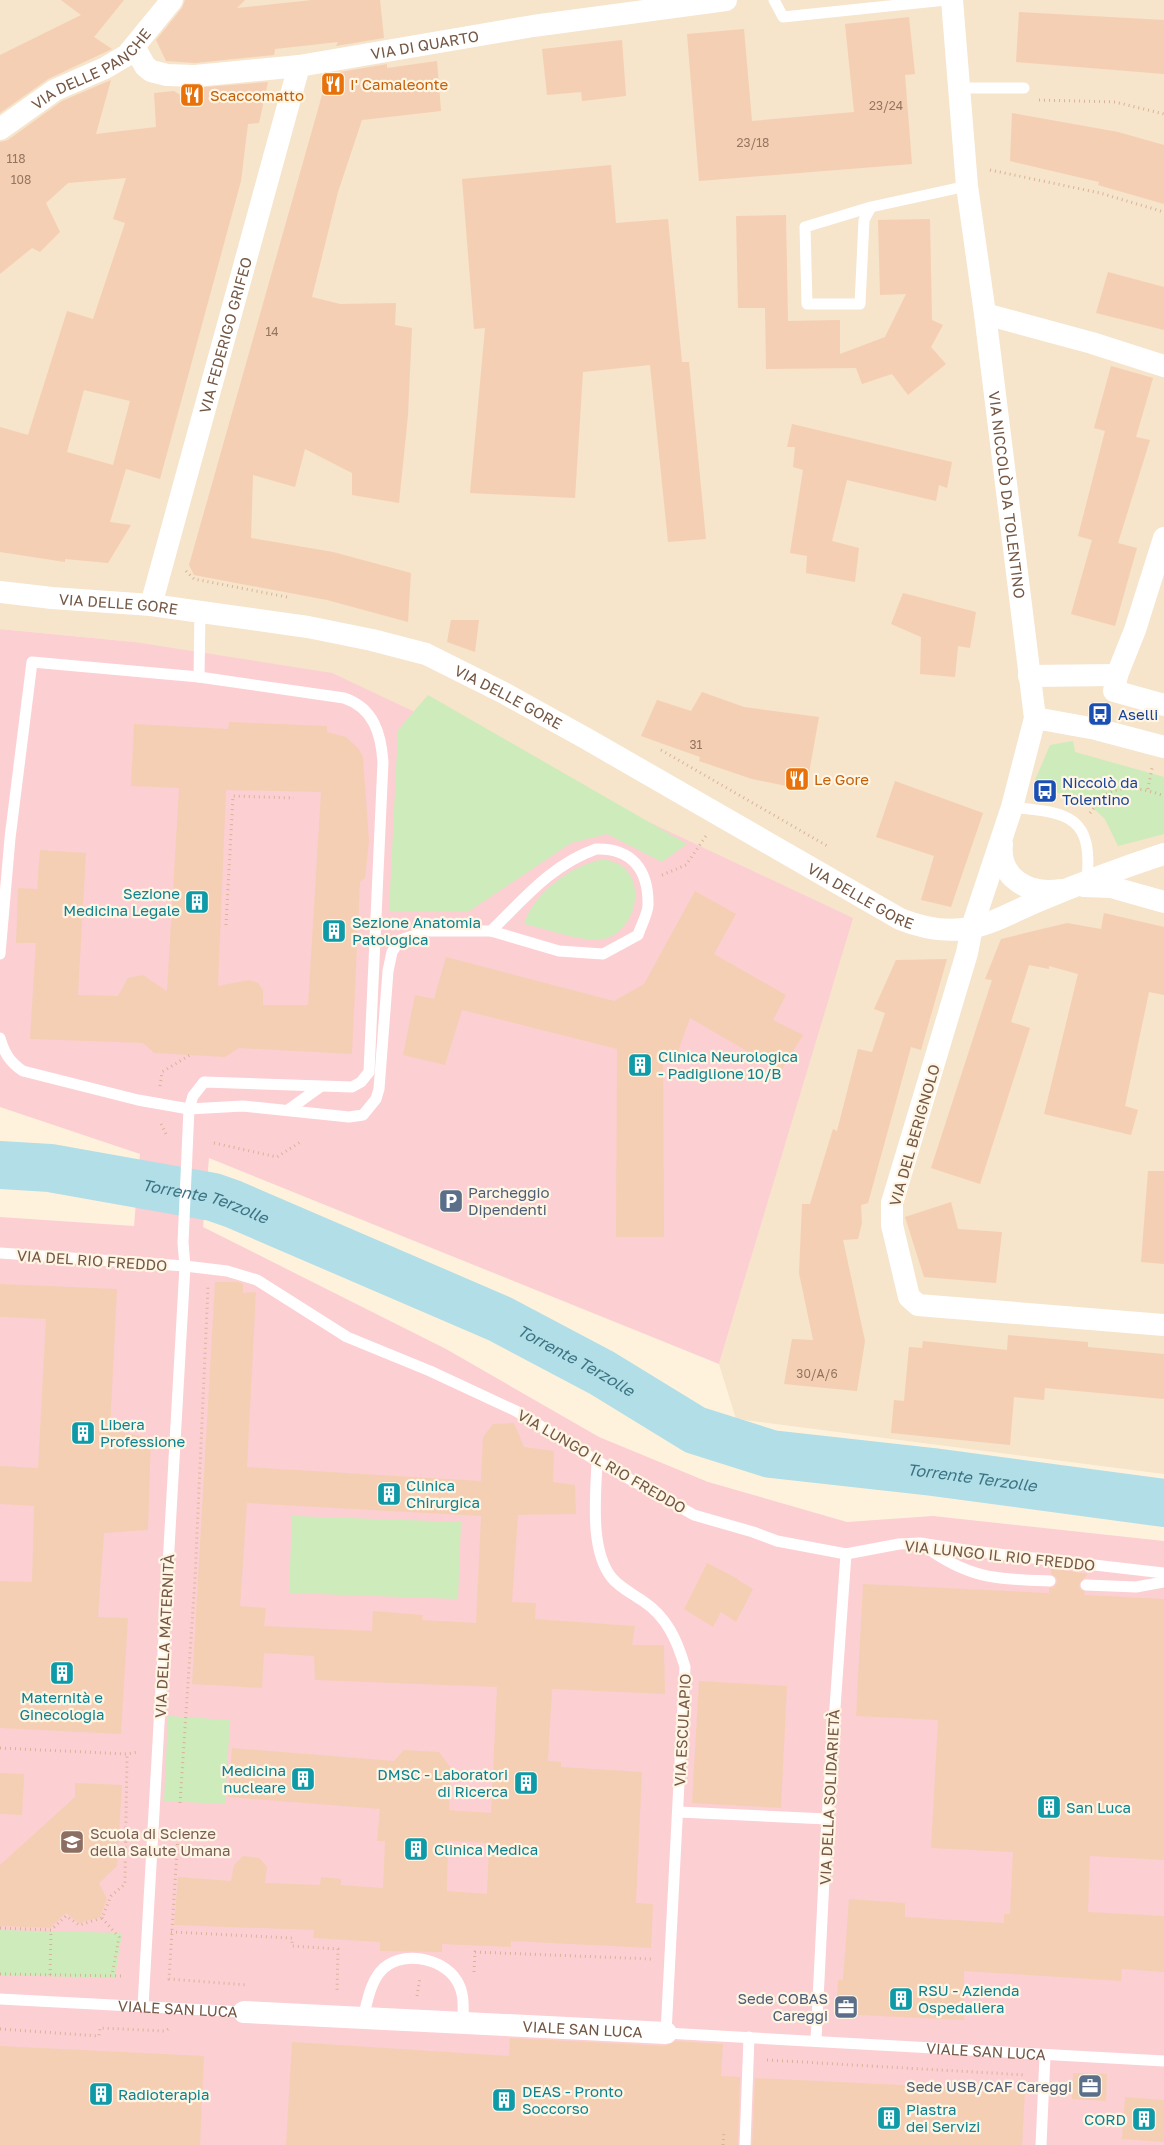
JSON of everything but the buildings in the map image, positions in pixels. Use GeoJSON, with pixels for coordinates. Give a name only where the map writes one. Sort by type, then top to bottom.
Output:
{"type":"FeatureCollection","features":[{"type":"Feature","properties":{"kind":"street","name":"VIA DELLE PANCHE"},"geometry":{"type":"LineString","coordinates":[[0,129],[55,90],[118,62],[135,48],[172,0]]}},
{"type":"Feature","properties":{"kind":"street","name":"VIA DI QUARTO"},"geometry":{"type":"LineString","coordinates":[[135,48],[145,66],[158,74],[195,76],[299,66],[533,26],[726,0]]}},
{"type":"Feature","properties":{"kind":"street","name":"VIA NICCOLÒ DA TOLENTINO"},"geometry":{"type":"LineString","coordinates":[[952,0],[966,175],[1035,718],[1012,807]]}},
{"type":"Feature","properties":{"kind":"street","name":"VIA FEDERIGO GRIFEO"},"geometry":{"type":"LineString","coordinates":[[151,605],[299,66]]}},
{"type":"Feature","properties":{"kind":"street"},"geometry":{"type":"LineString","coordinates":[[985,314],[1092,343],[1164,366]]}},
{"type":"Feature","properties":{"kind":"street"},"geometry":{"type":"LineString","coordinates":[[1164,538],[1135,630],[1117,675],[1114,691],[1164,705]]}},
{"type":"Feature","properties":{"kind":"street","name":"VIA DELLE GORE"},"geometry":{"type":"LineString","coordinates":[[0,592],[52,598],[151,605],[308,626],[372,640],[435,658],[587,739],[900,919],[920,926],[948,930],[972,927],[1000,918],[1079,885]]}},
{"type":"Feature","properties":{"kind":"street"},"geometry":{"type":"LineString","coordinates":[[1029,676],[1117,675]]}},
{"type":"Feature","properties":{"kind":"street"},"geometry":{"type":"LineString","coordinates":[[1035,718],[1096,729],[1164,747]]}},
{"type":"Feature","properties":{"kind":"street"},"geometry":{"type":"LineString","coordinates":[[972,927],[1012,807]]}},
{"type":"Feature","properties":{"kind":"street"},"geometry":{"type":"LineString","coordinates":[[1000,847],[1002,858],[1013,880],[1026,886],[1044,890],[1079,885],[1164,854]]}},
{"type":"Feature","properties":{"kind":"street"},"geometry":{"type":"LineString","coordinates":[[1079,885],[1111,888],[1164,902]]}},
{"type":"Feature","properties":{"kind":"street","name":"VIA DEL BERIGNOLO"},"geometry":{"type":"LineString","coordinates":[[972,927],[967,953],[892,1203],[892,1225],[909,1297],[918,1306],[1164,1325]]}},
{"type":"Feature","properties":{"kind":"street","name":"VIALE SAN LUCA"},"geometry":{"type":"LineString","coordinates":[[244,2012],[666,2032]]}},
{"type":"Feature","properties":{"kind":"lane"},"geometry":{"type":"LineString","coordinates":[[774,0],[783,17],[946,0]]}},
{"type":"Feature","properties":{"kind":"lane"},"geometry":{"type":"LineString","coordinates":[[958,88],[1024,88]]}},
{"type":"Feature","properties":{"kind":"lane"},"geometry":{"type":"LineString","coordinates":[[871,207],[864,220],[860,304],[807,304],[806,227],[966,175]]}},
{"type":"Feature","properties":{"kind":"lane"},"geometry":{"type":"LineString","coordinates":[[199,677],[200,612]]}},
{"type":"Feature","properties":{"kind":"lane"},"geometry":{"type":"LineString","coordinates":[[0,954],[10,838],[32,662],[199,677],[344,698],[360,706],[373,720],[378,729],[383,762],[369,1072],[361,1082],[352,1087],[204,1082],[193,1096],[189,1109]]}},
{"type":"Feature","properties":{"kind":"lane"},"geometry":{"type":"LineString","coordinates":[[1012,807],[1042,810],[1064,816],[1079,828],[1086,838],[1088,849],[1079,885]]}},
{"type":"Feature","properties":{"kind":"lane"},"geometry":{"type":"LineString","coordinates":[[0,1038],[6,1056],[12,1064],[23,1071],[138,1100],[189,1109],[243,1106],[349,1117],[363,1115],[369,1110],[379,1089],[388,971],[392,952],[400,940],[428,931],[491,931],[559,951],[604,954],[638,935],[648,907],[646,881],[639,866],[631,858],[612,849],[596,849],[574,857],[554,870],[491,931]]}},
{"type":"Feature","properties":{"kind":"lane"},"geometry":{"type":"LineString","coordinates":[[288,1110],[320,1087]]}},
{"type":"Feature","properties":{"kind":"lane","name":"VIA DELLA MATERNITÀ"},"geometry":{"type":"LineString","coordinates":[[143,2006],[185,1266],[183,1243],[189,1109]]}},
{"type":"Feature","properties":{"kind":"lane","name":"VIA DEL RIO FREDDO"},"geometry":{"type":"LineString","coordinates":[[0,1253],[185,1266]]}},
{"type":"Feature","properties":{"kind":"lane","name":"VIA LUNGO IL RIO FREDDO"},"geometry":{"type":"LineString","coordinates":[[185,1266],[227,1271],[263,1283],[347,1337],[493,1399],[694,1515],[778,1541],[846,1554],[899,1544],[920,1543],[972,1551],[1164,1573]]}},
{"type":"Feature","properties":{"kind":"lane","name":"VIA ESCULAPIO"},"geometry":{"type":"LineString","coordinates":[[598,1461],[595,1514],[597,1534],[606,1567],[612,1578],[660,1614],[679,1646],[685,1667],[679,1812],[666,2032]]}},
{"type":"Feature","properties":{"kind":"lane"},"geometry":{"type":"LineString","coordinates":[[920,1543],[945,1562],[973,1574],[1006,1580],[1050,1581]]}},
{"type":"Feature","properties":{"kind":"lane","name":"VIA DELLA SOLIDARIETÀ"},"geometry":{"type":"LineString","coordinates":[[816,2040],[827,1819],[846,1554]]}},
{"type":"Feature","properties":{"kind":"lane"},"geometry":{"type":"LineString","coordinates":[[1086,1585],[1136,1587],[1164,1582]]}},
{"type":"Feature","properties":{"kind":"lane"},"geometry":{"type":"LineString","coordinates":[[679,1812],[827,1819]]}},
{"type":"Feature","properties":{"kind":"lane"},"geometry":{"type":"LineString","coordinates":[[363,2018],[374,1980],[381,1971],[388,1965],[411,1958],[435,1962],[453,1975],[462,1990],[463,2022]]}},
{"type":"Feature","properties":{"kind":"lane","name":"VIALE SAN LUCA"},"geometry":{"type":"LineString","coordinates":[[0,1999],[244,2012]]}},
{"type":"Feature","properties":{"kind":"lane","name":"VIALE SAN LUCA"},"geometry":{"type":"LineString","coordinates":[[666,2032],[816,2040],[1044,2056],[1164,2061]]}},
{"type":"Feature","properties":{"kind":"lane"},"geometry":{"type":"LineString","coordinates":[[745,2145],[750,2037]]}},
{"type":"Feature","properties":{"kind":"lane"},"geometry":{"type":"LineString","coordinates":[[1041,2145],[1044,2056]]}},
{"type":"Feature","properties":{"kind":"path"},"geometry":{"type":"LineString","coordinates":[[1037,100],[1115,102],[1164,114]]}},
{"type":"Feature","properties":{"kind":"path"},"geometry":{"type":"LineString","coordinates":[[966,175],[1100,192],[1164,212]]}},
{"type":"Feature","properties":{"kind":"path"},"geometry":{"type":"LineString","coordinates":[[1079,828],[1104,796],[1123,790],[1148,789],[1164,796]]}},
{"type":"Feature","properties":{"kind":"path"},"geometry":{"type":"LineString","coordinates":[[226,925],[233,796],[294,798]]}},
{"type":"Feature","properties":{"kind":"path"},"geometry":{"type":"LineString","coordinates":[[646,881],[686,865],[706,836]]}},
{"type":"Feature","properties":{"kind":"path"},"geometry":{"type":"LineString","coordinates":[[214,1143],[277,1157],[302,1141]]}},
{"type":"Feature","properties":{"kind":"path"},"geometry":{"type":"LineString","coordinates":[[180,1803],[195,1579],[209,1284]]}},
{"type":"Feature","properties":{"kind":"path"},"geometry":{"type":"LineString","coordinates":[[0,1748],[127,1754],[138,1753],[138,1744]]}},
{"type":"Feature","properties":{"kind":"path"},"geometry":{"type":"LineString","coordinates":[[0,1928],[51,1930],[66,1916],[79,1925],[102,1918],[112,1896],[124,1884],[127,1754]]}},
{"type":"Feature","properties":{"kind":"path"},"geometry":{"type":"LineString","coordinates":[[169,1979],[178,1834]]}},
{"type":"Feature","properties":{"kind":"path"},"geometry":{"type":"LineString","coordinates":[[102,1918],[119,1938],[112,1976]]}},
{"type":"Feature","properties":{"kind":"path"},"geometry":{"type":"LineString","coordinates":[[50,1975],[51,1930]]}},
{"type":"Feature","properties":{"kind":"path"},"geometry":{"type":"LineString","coordinates":[[171,1932],[292,1938],[292,1946],[338,1949],[337,1992]]}},
{"type":"Feature","properties":{"kind":"path"},"geometry":{"type":"LineString","coordinates":[[474,1981],[476,1952],[670,1959]]}},
{"type":"Feature","properties":{"kind":"path"},"geometry":{"type":"LineString","coordinates":[[0,1974],[123,1976]]}},
{"type":"Feature","properties":{"kind":"path"},"geometry":{"type":"LineString","coordinates":[[0,2029],[99,2036],[100,2028],[165,2032],[168,2028]]}},
{"type":"Feature","properties":{"kind":"path"},"geometry":{"type":"LineString","coordinates":[[749,2059],[1026,2076],[1029,2081]]}},
{"type":"Feature","properties":{"kind":"path"},"geometry":{"type":"LineString","coordinates":[[723,2145],[724,2126]]}},
{"type":"Feature","properties":{"kind":"shaded area"},"geometry":{"type":"Polygon","coordinates":[[[0,0],[1164,0],[1164,1474],[736,1419],[719,1364],[852,918],[134,642],[0,629],[0,0]]]}},
{"type":"Feature","properties":{"kind":"shaded area"},"geometry":{"type":"Polygon","coordinates":[[[0,629],[134,642],[332,673],[853,918],[719,1364],[209,1158],[203,1227],[446,1349],[599,1437],[708,1482],[847,1522],[933,1516],[1164,1541],[1164,2145],[0,2145],[0,1217],[134,1226],[140,1154],[0,1107],[0,629]]]}},
{"type":"Feature","properties":{"kind":"green space"},"geometry":{"type":"Polygon","coordinates":[[[428,695],[687,844],[662,862],[607,834],[571,843],[468,912],[389,912],[398,730],[428,695]]]}},
{"type":"Feature","properties":{"kind":"green space"},"geometry":{"type":"Polygon","coordinates":[[[1073,741],[1075,752],[1164,777],[1164,834],[1118,846],[1105,819],[1087,802],[1033,785],[1050,745],[1073,741]]]}},
{"type":"Feature","properties":{"kind":"green space"},"geometry":{"type":"Polygon","coordinates":[[[605,859],[619,864],[629,873],[634,884],[633,910],[627,922],[619,931],[608,938],[595,940],[570,936],[524,924],[536,901],[556,881],[580,867],[605,859]]]}},
{"type":"Feature","properties":{"kind":"green space"},"geometry":{"type":"Polygon","coordinates":[[[292,1516],[461,1522],[458,1599],[289,1593],[292,1516]]]}},
{"type":"Feature","properties":{"kind":"green space"},"geometry":{"type":"Polygon","coordinates":[[[168,1716],[230,1720],[225,1804],[164,1801],[168,1716]]]}},
{"type":"Feature","properties":{"kind":"green space"},"geometry":{"type":"Polygon","coordinates":[[[0,1930],[122,1933],[115,1978],[0,1975],[0,1930]]]}},
{"type":"Feature","properties":{"kind":"waterway","name":"Torrente Terzolle"},"geometry":{"type":"LineString","coordinates":[[0,1165],[50,1168],[213,1197],[233,1204],[500,1319],[602,1373],[695,1430],[771,1454],[933,1472],[1164,1503]]}},
{"type":"Feature","properties":{"kind":"place","name":"I' Camaleonte"},"geometry":{"type":"Point","coordinates":[333,84]}},
{"type":"Feature","properties":{"kind":"place","name":"Scaccomatto"},"geometry":{"type":"Point","coordinates":[192,95]}},
{"type":"Feature","properties":{"kind":"place","name":"Aselli"},"geometry":{"type":"Point","coordinates":[1100,714]}},
{"type":"Feature","properties":{"kind":"place","name":"Le Gore"},"geometry":{"type":"Point","coordinates":[797,779]}},
{"type":"Feature","properties":{"kind":"place","name":"Niccolò da Tolentino"},"geometry":{"type":"Point","coordinates":[1045,791]}},
{"type":"Feature","properties":{"kind":"place","name":"Sezione Medicina Legale"},"geometry":{"type":"Point","coordinates":[197,902]}},
{"type":"Feature","properties":{"kind":"place","name":"Sezione Anatomia Patologica"},"geometry":{"type":"Point","coordinates":[334,931]}},
{"type":"Feature","properties":{"kind":"place","name":"Clinica Neurologica - Padiglione 10/B"},"geometry":{"type":"Point","coordinates":[640,1065]}},
{"type":"Feature","properties":{"kind":"place","name":"Parcheggio Dipendenti"},"geometry":{"type":"Point","coordinates":[451,1201]}},
{"type":"Feature","properties":{"kind":"place","name":"Libera Professione"},"geometry":{"type":"Point","coordinates":[83,1433]}},
{"type":"Feature","properties":{"kind":"place","name":"Clinica Chirurgica"},"geometry":{"type":"Point","coordinates":[389,1494]}},
{"type":"Feature","properties":{"kind":"place","name":"Maternità e Ginecologia"},"geometry":{"type":"Point","coordinates":[62,1673]}},
{"type":"Feature","properties":{"kind":"place","name":"Medicina nucleare"},"geometry":{"type":"Point","coordinates":[303,1779]}},
{"type":"Feature","properties":{"kind":"place","name":"DMSC - Laboratori di Ricerca"},"geometry":{"type":"Point","coordinates":[526,1783]}},
{"type":"Feature","properties":{"kind":"place","name":"San Luca"},"geometry":{"type":"Point","coordinates":[1049,1807]}},
{"type":"Feature","properties":{"kind":"place","name":"Scuola di Scienze della Salute Umana"},"geometry":{"type":"Point","coordinates":[72,1842]}},
{"type":"Feature","properties":{"kind":"place","name":"Clinica Medica"},"geometry":{"type":"Point","coordinates":[416,1849]}},
{"type":"Feature","properties":{"kind":"place","name":"RSU - Azienda Ospedaliera"},"geometry":{"type":"Point","coordinates":[901,1999]}},
{"type":"Feature","properties":{"kind":"place","name":"Sede COBAS Careggi"},"geometry":{"type":"Point","coordinates":[846,2007]}},
{"type":"Feature","properties":{"kind":"place","name":"Sede USB/CAF Careggi"},"geometry":{"type":"Point","coordinates":[1090,2086]}},
{"type":"Feature","properties":{"kind":"place","name":"Radioterapia"},"geometry":{"type":"Point","coordinates":[101,2094]}},
{"type":"Feature","properties":{"kind":"place","name":"DEAS - Pronto Soccorso"},"geometry":{"type":"Point","coordinates":[504,2100]}},
{"type":"Feature","properties":{"kind":"place","name":"Piastra dei Servizi"},"geometry":{"type":"Point","coordinates":[889,2118]}},
{"type":"Feature","properties":{"kind":"place","name":"CORD"},"geometry":{"type":"Point","coordinates":[1144,2119]}}]}
